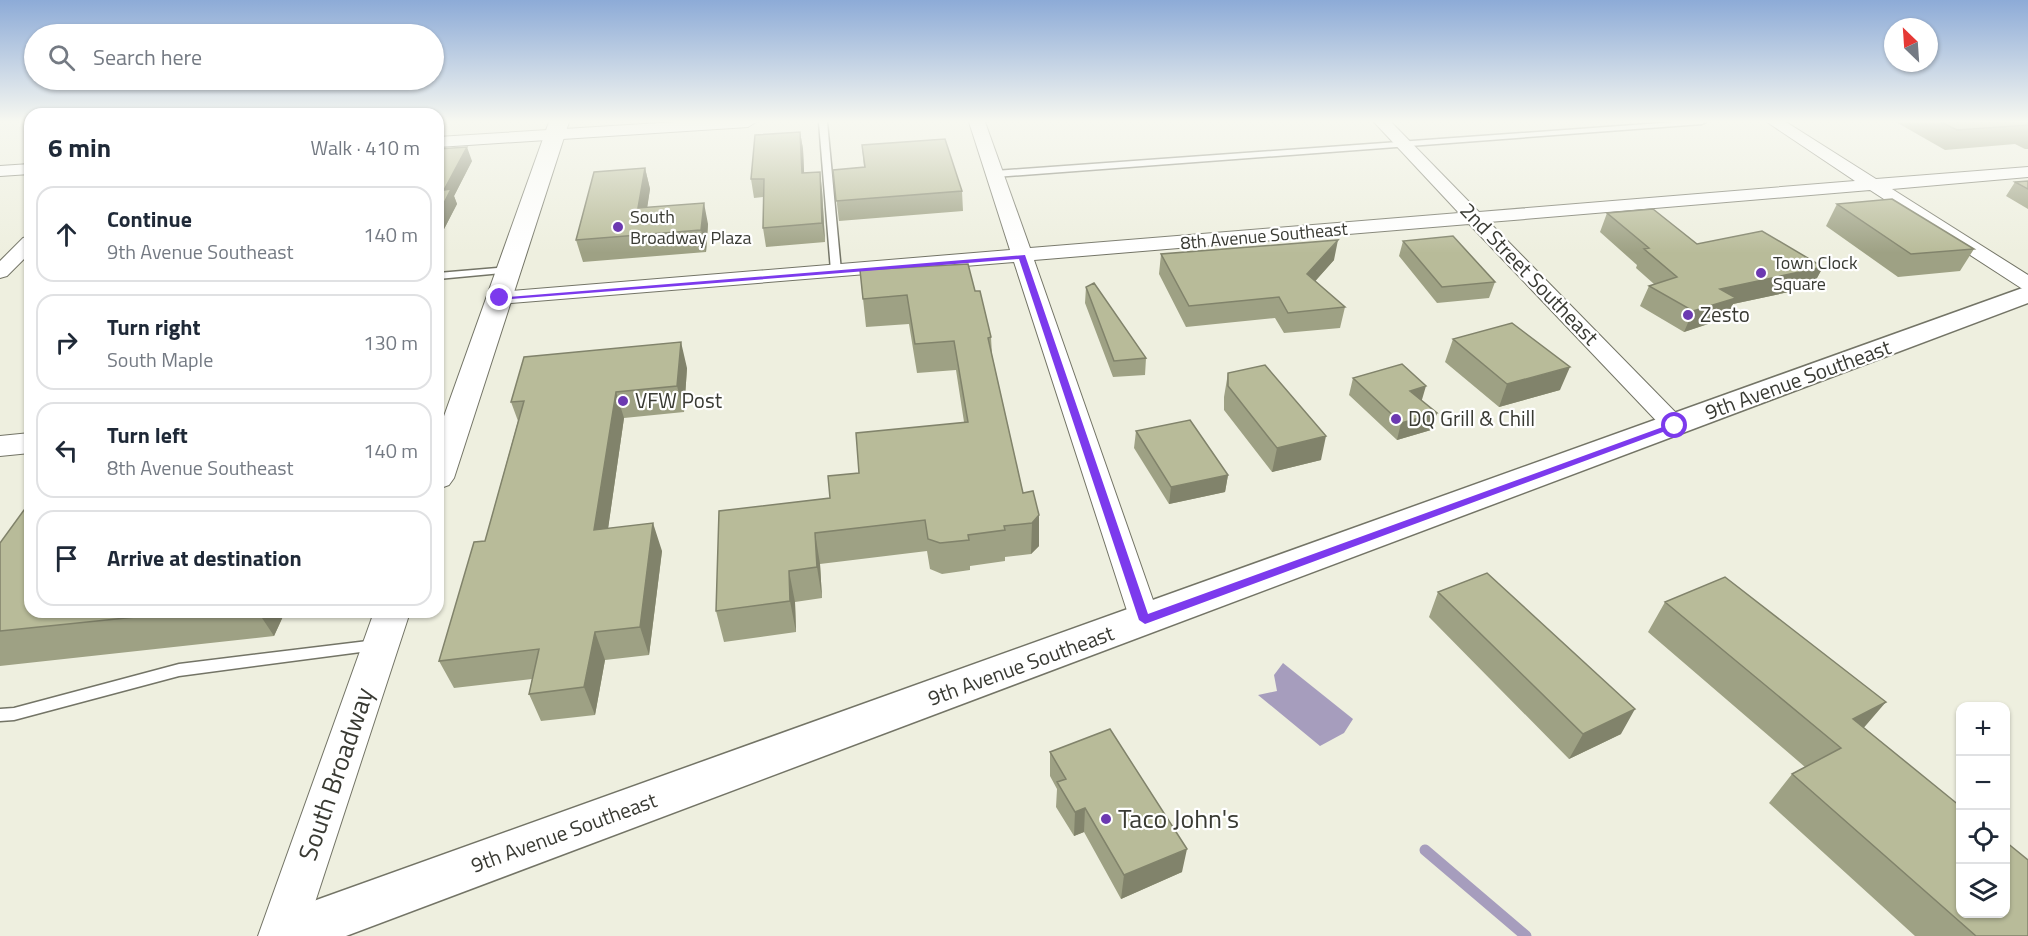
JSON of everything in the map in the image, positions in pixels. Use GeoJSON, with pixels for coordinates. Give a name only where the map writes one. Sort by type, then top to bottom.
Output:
{"type":"FeatureCollection","features":[{"type":"Feature","properties":{"kind":"main road","name":"9th Avenue Southeast"},"geometry":{"type":"LineString","coordinates":[[282,936],[1675,426],[2028,294]]}},
{"type":"Feature","properties":{"kind":"street"},"geometry":{"type":"LineString","coordinates":[[444,443],[451,403],[500,298],[544,166]]}},
{"type":"Feature","properties":{"kind":"street"},"geometry":{"type":"LineString","coordinates":[[992,166],[1145,620]]}},
{"type":"Feature","properties":{"kind":"street","name":"2nd Street Southeast"},"geometry":{"type":"LineString","coordinates":[[1425,166],[1675,426]]}},
{"type":"Feature","properties":{"kind":"street"},"geometry":{"type":"LineString","coordinates":[[1845,166],[2028,284]]}},
{"type":"Feature","properties":{"kind":"street"},"geometry":{"type":"LineString","coordinates":[[0,171],[24,169]]}},
{"type":"Feature","properties":{"kind":"street","name":"8th Avenue Southeast"},"geometry":{"type":"LineString","coordinates":[[500,298],[2028,172]]}},
{"type":"Feature","properties":{"kind":"street"},"geometry":{"type":"LineString","coordinates":[[0,272],[24,248]]}},
{"type":"Feature","properties":{"kind":"street"},"geometry":{"type":"LineString","coordinates":[[0,446],[24,444]]}},
{"type":"Feature","properties":{"kind":"street","name":"South Broadway"},"geometry":{"type":"LineString","coordinates":[[282,936],[386,628]]}},
{"type":"Feature","properties":{"kind":"lane"},"geometry":{"type":"LineString","coordinates":[[827,166],[836,271]]}},
{"type":"Feature","properties":{"kind":"lane"},"geometry":{"type":"LineString","coordinates":[[995,174],[1108,166]]}},
{"type":"Feature","properties":{"kind":"lane"},"geometry":{"type":"LineString","coordinates":[[444,275],[509,270]]}},
{"type":"Feature","properties":{"kind":"lane"},"geometry":{"type":"LineString","coordinates":[[0,715],[14,714],[179,670],[386,628]]}},
{"type":"Feature","properties":{"kind":"shaded area"},"geometry":{"type":"Polygon","coordinates":[[[1283,663],[1353,719],[1344,733],[1320,746],[1258,695],[1277,691],[1274,675],[1283,663]]]}},
{"type":"Feature","properties":{"kind":"building"},"geometry":{"type":"Polygon","coordinates":[[[444,166],[457,166],[444,190],[444,166]]]}},
{"type":"Feature","properties":{"kind":"building"},"geometry":{"type":"Polygon","coordinates":[[[752,166],[802,166],[802,173],[820,172],[822,223],[763,228],[764,179],[751,179],[752,166]]]}},
{"type":"Feature","properties":{"kind":"building"},"geometry":{"type":"Polygon","coordinates":[[[954,166],[962,191],[836,201],[833,170],[865,167],[954,166]]]}},
{"type":"Feature","properties":{"kind":"building"},"geometry":{"type":"Polygon","coordinates":[[[645,168],[638,208],[704,203],[701,230],[576,240],[594,172],[645,168]]]}},
{"type":"Feature","properties":{"kind":"building"},"geometry":{"type":"Polygon","coordinates":[[[2028,181],[2028,189],[2015,182],[2028,181]]]}},
{"type":"Feature","properties":{"kind":"building"},"geometry":{"type":"Polygon","coordinates":[[[451,189],[444,203],[444,190],[451,189]]]}},
{"type":"Feature","properties":{"kind":"building"},"geometry":{"type":"Polygon","coordinates":[[[1892,199],[1974,249],[1911,254],[1837,204],[1892,199]]]}},
{"type":"Feature","properties":{"kind":"building"},"geometry":{"type":"Polygon","coordinates":[[[1653,209],[1697,244],[1762,231],[1823,267],[1720,289],[1736,298],[1693,311],[1649,286],[1677,277],[1644,249],[1649,248],[1607,213],[1653,209]]]}},
{"type":"Feature","properties":{"kind":"building"},"geometry":{"type":"Polygon","coordinates":[[[1453,236],[1495,282],[1442,287],[1403,241],[1453,236]]]}},
{"type":"Feature","properties":{"kind":"building"},"geometry":{"type":"Polygon","coordinates":[[[1338,240],[1307,274],[1345,307],[1288,313],[1279,297],[1189,306],[1161,254],[1338,240]]]}},
{"type":"Feature","properties":{"kind":"building"},"geometry":{"type":"Polygon","coordinates":[[[968,264],[975,291],[980,291],[991,337],[988,338],[1023,493],[1033,491],[1039,515],[1032,523],[1004,526],[1005,530],[968,535],[969,540],[940,543],[928,539],[925,520],[815,533],[817,567],[789,571],[790,601],[716,611],[719,511],[830,498],[828,476],[859,473],[856,433],[968,422],[954,341],[915,344],[907,295],[863,299],[860,270],[968,264]]]}},
{"type":"Feature","properties":{"kind":"building"},"geometry":{"type":"Polygon","coordinates":[[[1094,283],[1146,358],[1114,361],[1086,287],[1094,283]]]}},
{"type":"Feature","properties":{"kind":"building"},"geometry":{"type":"Polygon","coordinates":[[[1512,323],[1570,367],[1507,384],[1453,339],[1512,323]]]}},
{"type":"Feature","properties":{"kind":"building"},"geometry":{"type":"Polygon","coordinates":[[[681,342],[677,386],[616,392],[594,530],[653,523],[640,627],[595,632],[584,687],[529,694],[539,649],[439,661],[474,542],[485,541],[524,401],[511,402],[524,357],[681,342]]]}},
{"type":"Feature","properties":{"kind":"building"},"geometry":{"type":"Polygon","coordinates":[[[1402,364],[1426,386],[1410,391],[1437,413],[1401,423],[1353,378],[1402,364]]]}},
{"type":"Feature","properties":{"kind":"building"},"geometry":{"type":"Polygon","coordinates":[[[1265,365],[1326,436],[1277,448],[1228,386],[1228,373],[1265,365]]]}},
{"type":"Feature","properties":{"kind":"building"},"geometry":{"type":"Polygon","coordinates":[[[1190,420],[1228,475],[1171,487],[1136,431],[1190,420]]]}},
{"type":"Feature","properties":{"kind":"building"},"geometry":{"type":"Polygon","coordinates":[[[24,510],[24,618],[126,618],[0,631],[0,543],[24,510]]]}},
{"type":"Feature","properties":{"kind":"building"},"geometry":{"type":"Polygon","coordinates":[[[1487,573],[1635,709],[1583,734],[1438,592],[1487,573]]]}},
{"type":"Feature","properties":{"kind":"building"},"geometry":{"type":"Polygon","coordinates":[[[1725,577],[1886,702],[1853,719],[1956,803],[1956,918],[2010,918],[2010,845],[2028,860],[2028,936],[1976,936],[1792,774],[1841,748],[1665,602],[1725,577]]]}},
{"type":"Feature","properties":{"kind":"building","name":"Taco John's"},"geometry":{"type":"Polygon","coordinates":[[[1110,729],[1187,849],[1124,875],[1085,808],[1075,812],[1057,782],[1066,779],[1050,752],[1110,729]]]}},
{"type":"Feature","properties":{"kind":"waterway"},"geometry":{"type":"LineString","coordinates":[[1425,850],[1526,936]]}},
{"type":"Feature","properties":{"kind":"place","name":"South Broadway Plaza"},"geometry":{"type":"Point","coordinates":[618,227]}},
{"type":"Feature","properties":{"kind":"place","name":"Town Clock Square"},"geometry":{"type":"Point","coordinates":[1761,273]}},
{"type":"Feature","properties":{"kind":"place","name":"Zesto"},"geometry":{"type":"Point","coordinates":[1688,315]}},
{"type":"Feature","properties":{"kind":"place","name":"VFW Post"},"geometry":{"type":"Point","coordinates":[623,401]}},
{"type":"Feature","properties":{"kind":"place","name":"DQ Grill & Chill"},"geometry":{"type":"Point","coordinates":[1396,419]}},
{"type":"Feature","properties":{"kind":"place","name":"Taco John's"},"geometry":{"type":"Point","coordinates":[1106,819]}},
{"type":"Feature","properties":{"kind":"route"},"geometry":{"type":"LineString","coordinates":[[500,298],[1022,256],[1145,620],[1675,426]]}}]}
